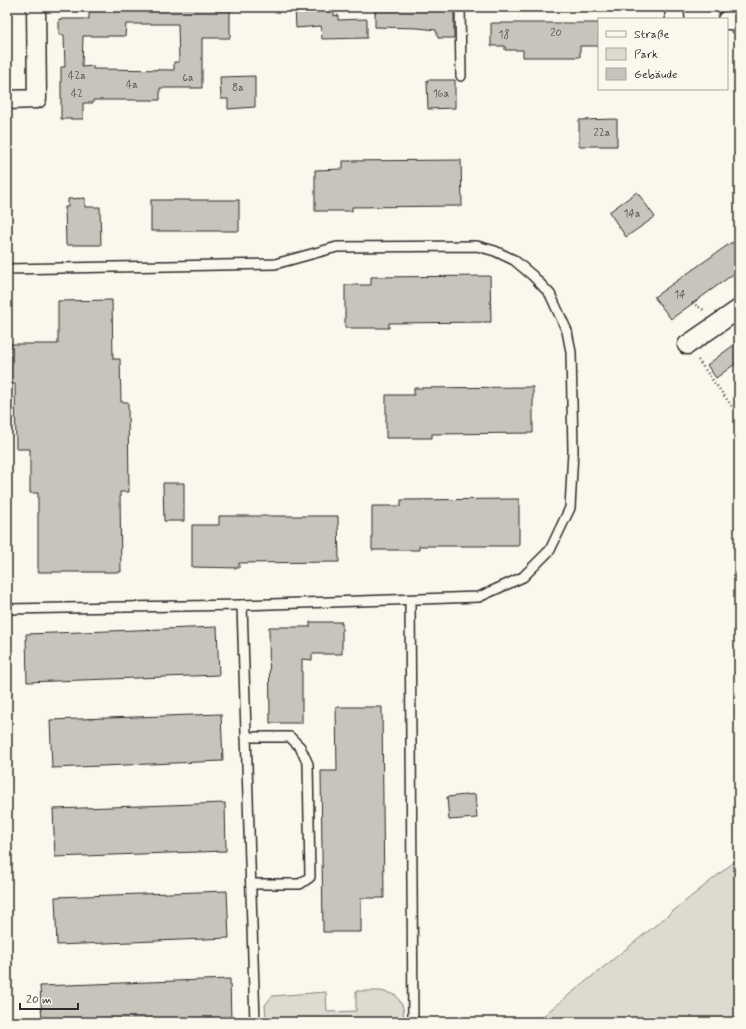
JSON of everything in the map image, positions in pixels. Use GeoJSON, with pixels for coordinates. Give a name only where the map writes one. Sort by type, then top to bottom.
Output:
{"type":"FeatureCollection","features":[{"type":"Feature","properties":{"kind":"street"},"geometry":{"type":"LineString","coordinates":[[7,100],[37,99],[36,7]]}},
{"type":"Feature","properties":{"kind":"street"},"geometry":{"type":"LineString","coordinates":[[674,7],[675,18]]}},
{"type":"Feature","properties":{"kind":"street"},"geometry":{"type":"LineString","coordinates":[[728,20],[736,20],[739,25]]}},
{"type":"Feature","properties":{"kind":"street"},"geometry":{"type":"LineString","coordinates":[[687,345],[739,309]]}},
{"type":"Feature","properties":{"kind":"lane"},"geometry":{"type":"LineString","coordinates":[[460,7],[461,76]]}},
{"type":"Feature","properties":{"kind":"lane"},"geometry":{"type":"LineString","coordinates":[[7,269],[275,264],[337,247],[477,246],[495,251],[514,260],[533,276],[550,294],[567,331],[571,352],[573,451],[570,508],[550,550],[523,577],[479,597],[242,605],[7,609]]}},
{"type":"Feature","properties":{"kind":"lane"},"geometry":{"type":"LineString","coordinates":[[410,600],[413,1022]]}},
{"type":"Feature","properties":{"kind":"lane"},"geometry":{"type":"LineString","coordinates":[[242,605],[255,1022]]}},
{"type":"Feature","properties":{"kind":"lane"},"geometry":{"type":"LineString","coordinates":[[246,737],[290,737],[300,747],[308,764],[310,877],[300,884],[251,884]]}},
{"type":"Feature","properties":{"kind":"path"},"geometry":{"type":"LineString","coordinates":[[687,345],[739,416]]}},
{"type":"Feature","properties":{"kind":"green space"},"geometry":{"type":"Polygon","coordinates":[[[739,858],[739,1022],[536,1022],[549,1011],[739,858]]]}},
{"type":"Feature","properties":{"kind":"green space"},"geometry":{"type":"Polygon","coordinates":[[[356,991],[381,991],[396,995],[403,1007],[404,1022],[266,1022],[265,1005],[272,996],[326,992],[327,1012],[356,1011],[356,991]]]}},
{"type":"Feature","properties":{"kind":"building"},"geometry":{"type":"Polygon","coordinates":[[[89,7],[230,7],[230,38],[202,38],[202,88],[160,88],[160,100],[93,100],[93,103],[83,103],[83,119],[61,119],[61,67],[65,67],[64,35],[59,35],[59,19],[89,19],[89,7]],[[126,24],[125,36],[83,36],[82,67],[93,66],[93,69],[174,70],[174,62],[179,62],[178,24],[126,24]]]}},
{"type":"Feature","properties":{"kind":"building"},"geometry":{"type":"Polygon","coordinates":[[[295,7],[334,7],[334,16],[338,15],[338,20],[367,19],[367,38],[322,39],[321,26],[296,28],[295,7]]]}},
{"type":"Feature","properties":{"kind":"building"},"geometry":{"type":"Polygon","coordinates":[[[375,7],[454,7],[454,38],[438,38],[436,30],[375,27],[375,7]]]}},
{"type":"Feature","properties":{"kind":"building"},"geometry":{"type":"Polygon","coordinates":[[[491,23],[598,23],[598,46],[580,46],[580,57],[523,57],[523,50],[505,50],[505,46],[491,46],[491,23]]]}},
{"type":"Feature","properties":{"kind":"building"},"geometry":{"type":"Polygon","coordinates":[[[255,76],[255,107],[228,109],[228,99],[221,99],[220,77],[255,76]]]}},
{"type":"Feature","properties":{"kind":"building"},"geometry":{"type":"Polygon","coordinates":[[[427,80],[455,80],[455,108],[428,109],[427,80]]]}},
{"type":"Feature","properties":{"kind":"building"},"geometry":{"type":"Polygon","coordinates":[[[617,119],[617,146],[579,146],[579,120],[617,119]]]}},
{"type":"Feature","properties":{"kind":"building"},"geometry":{"type":"Polygon","coordinates":[[[461,160],[462,206],[352,207],[352,211],[315,211],[315,170],[343,169],[343,161],[461,160]]]}},
{"type":"Feature","properties":{"kind":"building"},"geometry":{"type":"Polygon","coordinates":[[[637,192],[655,217],[626,237],[609,212],[637,192]]]}},
{"type":"Feature","properties":{"kind":"building"},"geometry":{"type":"Polygon","coordinates":[[[85,198],[85,207],[100,207],[101,245],[66,245],[65,207],[68,207],[68,199],[85,198]]]}},
{"type":"Feature","properties":{"kind":"building"},"geometry":{"type":"Polygon","coordinates":[[[151,200],[239,200],[239,231],[151,231],[151,200]]]}},
{"type":"Feature","properties":{"kind":"building"},"geometry":{"type":"Polygon","coordinates":[[[732,242],[739,251],[739,270],[671,319],[654,297],[732,242]]]}},
{"type":"Feature","properties":{"kind":"building"},"geometry":{"type":"Polygon","coordinates":[[[490,276],[491,322],[389,323],[389,328],[345,328],[345,285],[371,285],[371,277],[490,276]]]}},
{"type":"Feature","properties":{"kind":"building"},"geometry":{"type":"Polygon","coordinates":[[[112,300],[113,359],[120,359],[121,402],[128,402],[129,492],[120,492],[121,572],[38,572],[38,493],[30,493],[30,449],[16,449],[15,384],[7,384],[7,344],[58,344],[58,301],[112,300]]]}},
{"type":"Feature","properties":{"kind":"building"},"geometry":{"type":"Polygon","coordinates":[[[739,341],[739,361],[716,378],[707,365],[739,341]]]}},
{"type":"Feature","properties":{"kind":"building"},"geometry":{"type":"Polygon","coordinates":[[[533,387],[533,433],[432,434],[432,438],[386,438],[386,395],[414,395],[414,388],[533,387]]]}},
{"type":"Feature","properties":{"kind":"building"},"geometry":{"type":"Polygon","coordinates":[[[163,483],[184,483],[184,521],[164,521],[163,483]]]}},
{"type":"Feature","properties":{"kind":"building"},"geometry":{"type":"Polygon","coordinates":[[[519,499],[519,546],[419,546],[419,550],[372,550],[372,506],[401,506],[401,500],[519,499]]]}},
{"type":"Feature","properties":{"kind":"building"},"geometry":{"type":"Polygon","coordinates":[[[219,516],[338,516],[339,562],[239,563],[239,568],[192,567],[192,525],[219,525],[219,516]]]}},
{"type":"Feature","properties":{"kind":"building"},"geometry":{"type":"Polygon","coordinates":[[[310,622],[342,622],[342,654],[312,654],[312,660],[302,659],[302,723],[270,723],[269,627],[310,627],[310,622]]]}},
{"type":"Feature","properties":{"kind":"building"},"geometry":{"type":"Polygon","coordinates":[[[217,627],[219,675],[27,682],[26,634],[217,627]]]}},
{"type":"Feature","properties":{"kind":"building"},"geometry":{"type":"Polygon","coordinates":[[[336,707],[382,707],[384,898],[361,898],[361,932],[323,932],[321,771],[337,771],[336,707]]]}},
{"type":"Feature","properties":{"kind":"building"},"geometry":{"type":"Polygon","coordinates":[[[221,714],[223,761],[52,768],[50,720],[221,714]]]}},
{"type":"Feature","properties":{"kind":"building"},"geometry":{"type":"Polygon","coordinates":[[[475,794],[477,818],[449,820],[447,797],[475,794]]]}},
{"type":"Feature","properties":{"kind":"building"},"geometry":{"type":"Polygon","coordinates":[[[225,803],[226,851],[55,857],[53,809],[225,803]]]}},
{"type":"Feature","properties":{"kind":"building"},"geometry":{"type":"Polygon","coordinates":[[[227,891],[229,938],[57,945],[55,897],[227,891]]]}},
{"type":"Feature","properties":{"kind":"building"},"geometry":{"type":"Polygon","coordinates":[[[230,979],[231,1022],[42,1022],[40,986],[230,979]]]}}]}
